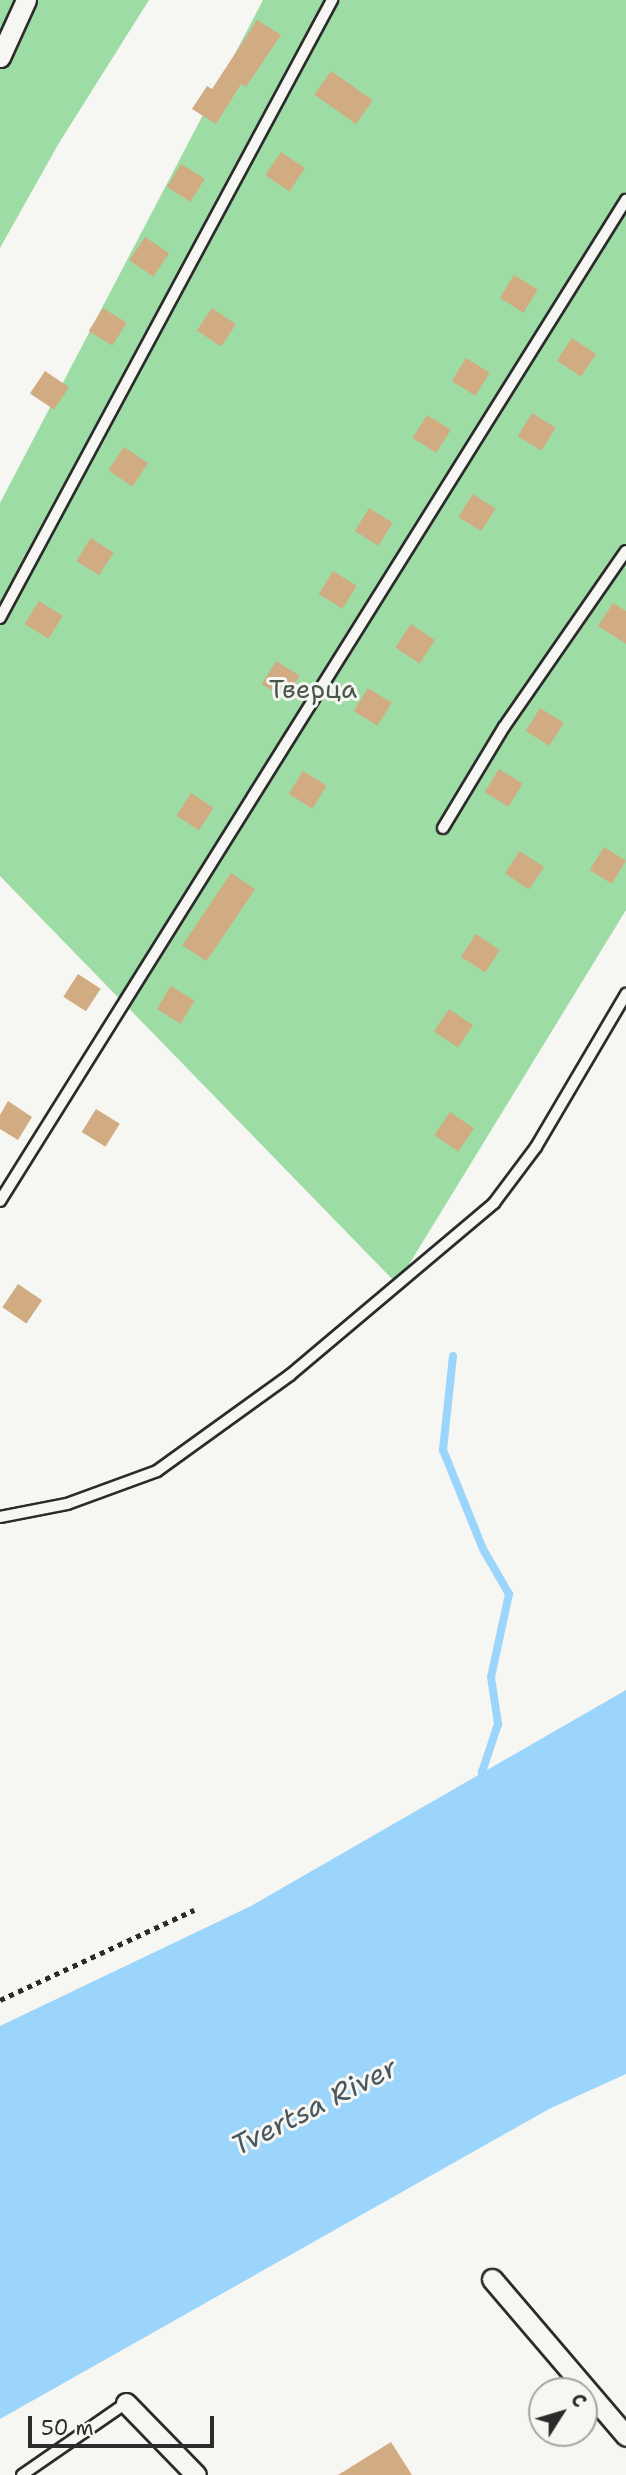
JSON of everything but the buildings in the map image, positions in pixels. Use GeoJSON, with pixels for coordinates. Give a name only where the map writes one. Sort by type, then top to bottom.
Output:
{"type":"FeatureCollection","features":[{"type":"Feature","properties":{"kind":"street"},"geometry":{"type":"LineString","coordinates":[[0,57],[26,0]]}},
{"type":"Feature","properties":{"kind":"street"},"geometry":{"type":"LineString","coordinates":[[492,2279],[626,2436]]}},
{"type":"Feature","properties":{"kind":"street"},"geometry":{"type":"LineString","coordinates":[[126,2403],[196,2475]]}},
{"type":"Feature","properties":{"kind":"lane"},"geometry":{"type":"LineString","coordinates":[[0,618],[332,0]]}},
{"type":"Feature","properties":{"kind":"lane"},"geometry":{"type":"LineString","coordinates":[[0,1201],[626,200]]}},
{"type":"Feature","properties":{"kind":"lane"},"geometry":{"type":"LineString","coordinates":[[443,828],[504,727],[626,551]]}},
{"type":"Feature","properties":{"kind":"lane"},"geometry":{"type":"LineString","coordinates":[[0,1517],[67,1504],[157,1471],[300,1367],[494,1203],[536,1147],[626,994]]}},
{"type":"Feature","properties":{"kind":"lane"},"geometry":{"type":"LineString","coordinates":[[22,2475],[126,2403]]}},
{"type":"Feature","properties":{"kind":"path"},"geometry":{"type":"LineString","coordinates":[[0,2000],[194,1910]]}},
{"type":"Feature","properties":{"kind":"green space"},"geometry":{"type":"Polygon","coordinates":[[[0,0],[149,0],[59,143],[0,248],[0,0]]]}},
{"type":"Feature","properties":{"kind":"green space","name":"Тверца"},"geometry":{"type":"Polygon","coordinates":[[[263,0],[626,0],[626,910],[397,1284],[0,876],[0,503],[263,0]]]}},
{"type":"Feature","properties":{"kind":"water","name":"Tvertsa River"},"geometry":{"type":"Polygon","coordinates":[[[626,1690],[626,2074],[549,2109],[0,2419],[0,2026],[251,1906],[626,1690]]]}},
{"type":"Feature","properties":{"kind":"waterway"},"geometry":{"type":"LineString","coordinates":[[453,1356],[443,1450],[483,1549],[509,1594],[491,1677],[498,1724],[482,1772],[484,1780]]}}]}
